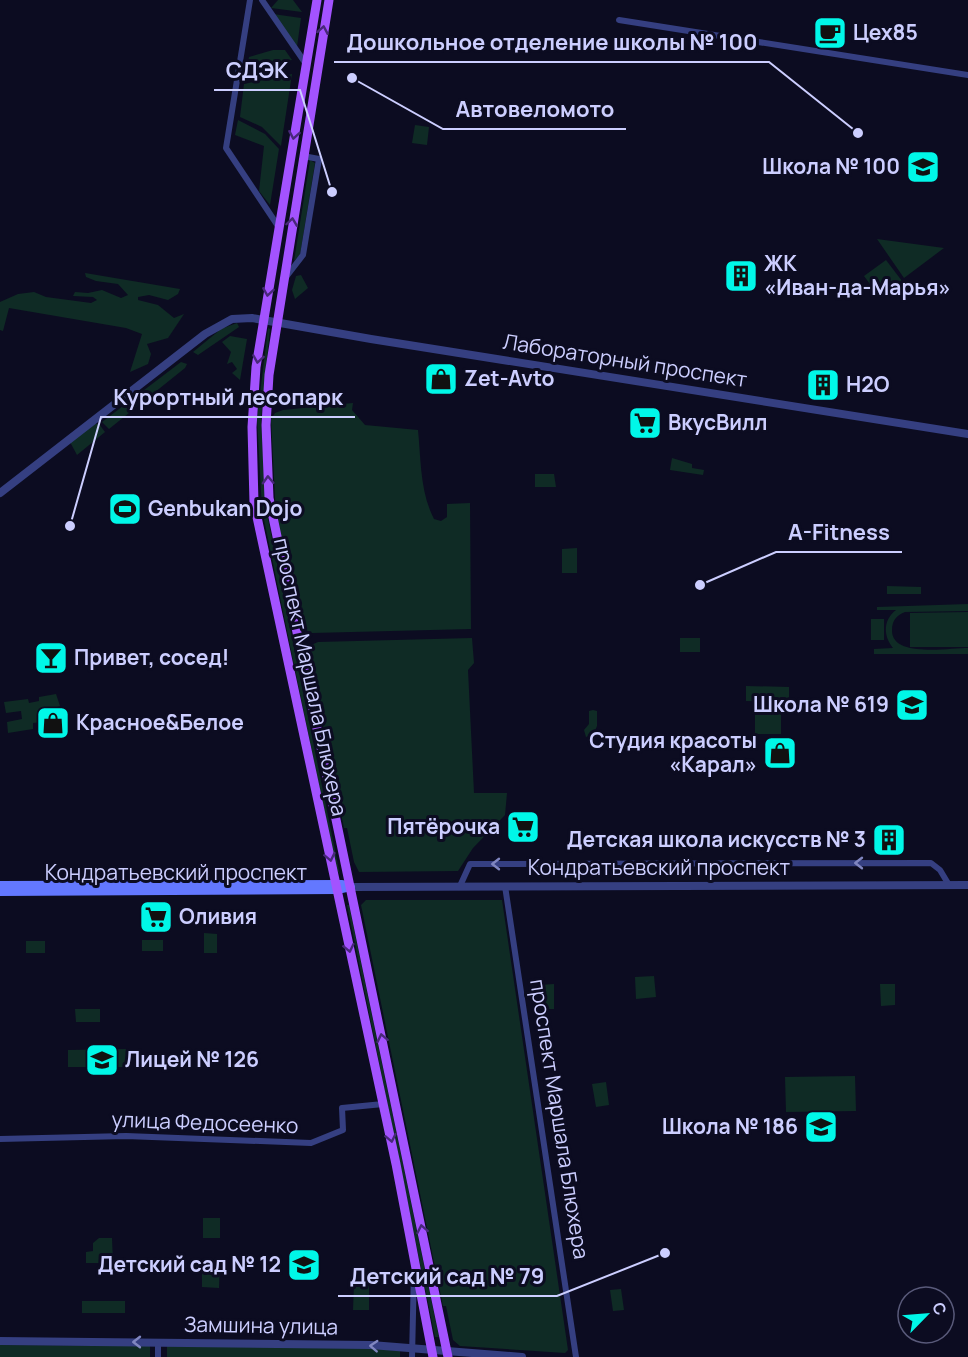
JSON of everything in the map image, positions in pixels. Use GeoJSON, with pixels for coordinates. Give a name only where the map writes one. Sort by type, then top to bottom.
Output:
{"type":"FeatureCollection","features":[{"type":"Feature","properties":{"kind":"main road","name":"проспект Маршала Блюхера"},"geometry":{"type":"LineString","coordinates":[[317,0],[278,226],[253,398],[254,503],[383,1104],[433,1353]]}},
{"type":"Feature","properties":{"kind":"main road","name":"проспект Маршала Блюхера"},"geometry":{"type":"LineString","coordinates":[[329,0],[302,157],[269,375],[266,425],[269,498],[447,1354]]}},
{"type":"Feature","properties":{"kind":"main road"},"geometry":{"type":"LineString","coordinates":[[290,157],[297,161],[302,157]]}},
{"type":"Feature","properties":{"kind":"main road","name":"Кондратьевский проспект"},"geometry":{"type":"LineString","coordinates":[[0,885],[351,886]]}},
{"type":"Feature","properties":{"kind":"main road","name":"Кондратьевский проспект"},"geometry":{"type":"LineString","coordinates":[[0,892],[336,886]]}},
{"type":"Feature","properties":{"kind":"street"},"geometry":{"type":"LineString","coordinates":[[250,0],[226,148],[278,226]]}},
{"type":"Feature","properties":{"kind":"street"},"geometry":{"type":"LineString","coordinates":[[262,0],[306,65]]}},
{"type":"Feature","properties":{"kind":"street"},"geometry":{"type":"LineString","coordinates":[[619,20],[968,75]]}},
{"type":"Feature","properties":{"kind":"street"},"geometry":{"type":"LineString","coordinates":[[284,280],[303,255],[319,159],[302,157]]}},
{"type":"Feature","properties":{"kind":"street","name":"Лабораторный проспект"},"geometry":{"type":"LineString","coordinates":[[0,493],[221,323],[232,319],[277,322],[968,434]]}},
{"type":"Feature","properties":{"kind":"street"},"geometry":{"type":"LineString","coordinates":[[460,886],[470,864],[931,863],[937,866],[949,885]]}},
{"type":"Feature","properties":{"kind":"street","name":"Кондратьевский проспект"},"geometry":{"type":"LineString","coordinates":[[351,886],[968,885]]}},
{"type":"Feature","properties":{"kind":"street","name":"проспект Маршала Блюхера"},"geometry":{"type":"LineString","coordinates":[[505,886],[576,1357]]}},
{"type":"Feature","properties":{"kind":"street","name":"улица Федосеенко"},"geometry":{"type":"LineString","coordinates":[[0,1139],[126,1136],[311,1143],[343,1130],[342,1107],[383,1104]]}},
{"type":"Feature","properties":{"kind":"street"},"geometry":{"type":"LineString","coordinates":[[412,1353],[415,1258]]}},
{"type":"Feature","properties":{"kind":"street","name":"Замшина улица"},"geometry":{"type":"LineString","coordinates":[[0,1341],[321,1344],[412,1353],[522,1357]]}},
{"type":"Feature","properties":{"kind":"street"},"geometry":{"type":"LineString","coordinates":[[158,1342],[158,1357]]}},
{"type":"Feature","properties":{"kind":"green space"},"geometry":{"type":"Polygon","coordinates":[[[278,0],[293,0],[302,12],[271,8],[278,0]]]}},
{"type":"Feature","properties":{"kind":"green space"},"geometry":{"type":"Polygon","coordinates":[[[273,14],[301,18],[297,47],[273,14]]]}},
{"type":"Feature","properties":{"kind":"green space"},"geometry":{"type":"Polygon","coordinates":[[[273,50],[285,50],[292,60],[246,71],[249,57],[273,50]]]}},
{"type":"Feature","properties":{"kind":"green space"},"geometry":{"type":"Polygon","coordinates":[[[292,74],[281,146],[262,127],[240,117],[244,84],[292,74]]]}},
{"type":"Feature","properties":{"kind":"green space"},"geometry":{"type":"Polygon","coordinates":[[[238,120],[265,134],[279,149],[270,205],[259,191],[264,146],[235,135],[238,120]]]}},
{"type":"Feature","properties":{"kind":"green space"},"geometry":{"type":"Polygon","coordinates":[[[415,125],[429,127],[427,145],[412,143],[415,125]]]}},
{"type":"Feature","properties":{"kind":"green space"},"geometry":{"type":"Polygon","coordinates":[[[310,160],[315,163],[300,255],[294,261],[310,160]]]}},
{"type":"Feature","properties":{"kind":"green space"},"geometry":{"type":"Polygon","coordinates":[[[877,239],[944,248],[904,278],[877,239]]]}},
{"type":"Feature","properties":{"kind":"green space"},"geometry":{"type":"Polygon","coordinates":[[[886,260],[902,281],[886,293],[875,291],[864,276],[886,260]]]}},
{"type":"Feature","properties":{"kind":"green space"},"geometry":{"type":"Polygon","coordinates":[[[85,273],[180,289],[178,294],[168,300],[149,295],[138,297],[138,300],[158,305],[174,318],[184,314],[168,338],[147,344],[151,354],[148,364],[130,372],[142,334],[126,328],[9,308],[3,331],[0,330],[0,302],[18,294],[34,292],[46,297],[91,303],[97,300],[93,297],[73,296],[75,292],[88,293],[102,290],[121,298],[128,295],[118,284],[96,281],[86,277],[85,273]]]}},
{"type":"Feature","properties":{"kind":"green space"},"geometry":{"type":"Polygon","coordinates":[[[301,275],[308,288],[295,299],[292,290],[296,276],[301,275]]]}},
{"type":"Feature","properties":{"kind":"green space"},"geometry":{"type":"Polygon","coordinates":[[[237,323],[239,327],[198,355],[193,352],[221,329],[237,323]]]}},
{"type":"Feature","properties":{"kind":"green space"},"geometry":{"type":"Polygon","coordinates":[[[268,328],[270,329],[261,419],[266,509],[340,875],[336,868],[262,510],[257,418],[268,328]]]}},
{"type":"Feature","properties":{"kind":"green space"},"geometry":{"type":"Polygon","coordinates":[[[230,336],[247,339],[240,380],[232,373],[237,369],[232,362],[227,364],[231,352],[222,342],[230,336]]]}},
{"type":"Feature","properties":{"kind":"green space"},"geometry":{"type":"Polygon","coordinates":[[[181,362],[187,364],[185,368],[109,429],[102,422],[181,362]]]}},
{"type":"Feature","properties":{"kind":"green space"},"geometry":{"type":"Polygon","coordinates":[[[353,403],[352,410],[365,425],[418,430],[424,487],[434,519],[441,521],[447,517],[447,504],[470,503],[471,629],[312,633],[306,630],[302,616],[298,615],[276,517],[271,419],[275,413],[283,410],[353,403]]]}},
{"type":"Feature","properties":{"kind":"green space"},"geometry":{"type":"Polygon","coordinates":[[[95,424],[99,424],[105,432],[77,455],[70,442],[95,424]]]}},
{"type":"Feature","properties":{"kind":"green space"},"geometry":{"type":"Polygon","coordinates":[[[672,458],[692,464],[692,468],[704,470],[703,475],[670,470],[672,458]]]}},
{"type":"Feature","properties":{"kind":"green space"},"geometry":{"type":"Polygon","coordinates":[[[535,474],[554,474],[556,487],[535,487],[535,474]]]}},
{"type":"Feature","properties":{"kind":"green space"},"geometry":{"type":"Polygon","coordinates":[[[577,548],[577,573],[562,573],[562,549],[577,548]]]}},
{"type":"Feature","properties":{"kind":"green space"},"geometry":{"type":"Polygon","coordinates":[[[887,586],[921,587],[921,594],[887,594],[887,586]]]}},
{"type":"Feature","properties":{"kind":"green space"},"geometry":{"type":"Polygon","coordinates":[[[968,604],[968,611],[905,612],[896,618],[892,630],[894,639],[901,645],[922,650],[968,648],[968,654],[874,654],[874,649],[893,648],[887,638],[886,628],[889,618],[896,610],[877,610],[877,607],[968,604]]]}},
{"type":"Feature","properties":{"kind":"green space"},"geometry":{"type":"Polygon","coordinates":[[[968,612],[968,647],[910,647],[910,613],[968,612]]]}},
{"type":"Feature","properties":{"kind":"green space"},"geometry":{"type":"Polygon","coordinates":[[[871,619],[884,619],[884,640],[871,640],[871,619]]]}},
{"type":"Feature","properties":{"kind":"green space"},"geometry":{"type":"Polygon","coordinates":[[[472,638],[474,663],[468,670],[474,793],[507,793],[505,815],[473,848],[458,871],[359,872],[354,862],[347,828],[344,828],[308,653],[309,646],[318,642],[472,638]]]}},
{"type":"Feature","properties":{"kind":"green space"},"geometry":{"type":"Polygon","coordinates":[[[680,638],[700,638],[700,652],[680,652],[680,638]]]}},
{"type":"Feature","properties":{"kind":"green space"},"geometry":{"type":"Polygon","coordinates":[[[746,686],[789,687],[789,702],[746,701],[746,686]]]}},
{"type":"Feature","properties":{"kind":"green space"},"geometry":{"type":"Polygon","coordinates":[[[56,694],[60,706],[57,707],[58,712],[61,712],[62,719],[59,720],[60,725],[43,727],[42,722],[33,723],[33,729],[8,733],[7,722],[22,719],[21,711],[6,713],[4,702],[28,699],[29,703],[39,701],[39,697],[56,694]]]}},
{"type":"Feature","properties":{"kind":"green space"},"geometry":{"type":"Polygon","coordinates":[[[755,708],[781,708],[781,734],[755,734],[755,708]]]}},
{"type":"Feature","properties":{"kind":"green space"},"geometry":{"type":"Polygon","coordinates":[[[589,711],[597,711],[597,726],[593,735],[586,737],[584,730],[589,724],[589,711]]]}},
{"type":"Feature","properties":{"kind":"green space"},"geometry":{"type":"Polygon","coordinates":[[[366,900],[502,900],[568,1350],[565,1353],[460,1346],[453,1340],[446,1306],[443,1306],[361,905],[366,900]]]}},
{"type":"Feature","properties":{"kind":"green space"},"geometry":{"type":"Polygon","coordinates":[[[347,905],[349,905],[439,1337],[435,1337],[347,905]]]}},
{"type":"Feature","properties":{"kind":"green space"},"geometry":{"type":"Polygon","coordinates":[[[204,933],[217,934],[217,953],[204,953],[204,933]]]}},
{"type":"Feature","properties":{"kind":"green space"},"geometry":{"type":"Polygon","coordinates":[[[142,940],[163,940],[163,951],[142,951],[142,940]]]}},
{"type":"Feature","properties":{"kind":"green space"},"geometry":{"type":"Polygon","coordinates":[[[26,941],[45,941],[45,953],[26,953],[26,941]]]}},
{"type":"Feature","properties":{"kind":"green space"},"geometry":{"type":"Polygon","coordinates":[[[654,976],[656,997],[636,999],[635,977],[654,976]]]}},
{"type":"Feature","properties":{"kind":"green space"},"geometry":{"type":"Polygon","coordinates":[[[554,984],[554,1009],[540,1009],[540,985],[554,984]]]}},
{"type":"Feature","properties":{"kind":"green space"},"geometry":{"type":"Polygon","coordinates":[[[880,984],[895,984],[895,1005],[881,1006],[880,984]]]}},
{"type":"Feature","properties":{"kind":"green space"},"geometry":{"type":"Polygon","coordinates":[[[75,1009],[100,1009],[100,1022],[76,1022],[75,1009]]]}},
{"type":"Feature","properties":{"kind":"green space"},"geometry":{"type":"Polygon","coordinates":[[[127,1049],[127,1067],[68,1067],[68,1050],[127,1049]]]}},
{"type":"Feature","properties":{"kind":"green space"},"geometry":{"type":"Polygon","coordinates":[[[855,1076],[856,1111],[786,1112],[785,1077],[855,1076]]]}},
{"type":"Feature","properties":{"kind":"green space"},"geometry":{"type":"Polygon","coordinates":[[[606,1082],[609,1105],[596,1107],[592,1084],[606,1082]]]}},
{"type":"Feature","properties":{"kind":"green space"},"geometry":{"type":"Polygon","coordinates":[[[203,1218],[220,1218],[220,1238],[203,1238],[203,1218]]]}},
{"type":"Feature","properties":{"kind":"green space"},"geometry":{"type":"Polygon","coordinates":[[[99,1238],[112,1238],[113,1263],[86,1263],[86,1252],[93,1251],[93,1243],[99,1238]]]}},
{"type":"Feature","properties":{"kind":"green space"},"geometry":{"type":"Polygon","coordinates":[[[202,1261],[220,1261],[219,1288],[202,1287],[202,1261]]]}},
{"type":"Feature","properties":{"kind":"green space"},"geometry":{"type":"Polygon","coordinates":[[[354,1284],[369,1284],[369,1310],[353,1310],[354,1284]]]}},
{"type":"Feature","properties":{"kind":"green space"},"geometry":{"type":"Polygon","coordinates":[[[621,1289],[624,1310],[613,1311],[610,1290],[621,1289]]]}},
{"type":"Feature","properties":{"kind":"green space"},"geometry":{"type":"Polygon","coordinates":[[[82,1301],[125,1301],[125,1313],[82,1313],[82,1301]]]}},
{"type":"Feature","properties":{"kind":"green space"},"geometry":{"type":"Polygon","coordinates":[[[0,1345],[150,1346],[150,1357],[0,1357],[0,1345]]]}},
{"type":"Feature","properties":{"kind":"green space"},"geometry":{"type":"Polygon","coordinates":[[[167,1346],[371,1348],[400,1351],[400,1357],[167,1357],[167,1346]]]}},
{"type":"Feature","properties":{"kind":"place","name":"Цех85"},"geometry":{"type":"Point","coordinates":[830,33]}},
{"type":"Feature","properties":{"kind":"place","name":"Автовеломото"},"geometry":{"type":"Point","coordinates":[352,78]}},
{"type":"Feature","properties":{"kind":"place","name":"Дошкольное отделение школы № 100"},"geometry":{"type":"Point","coordinates":[858,133]}},
{"type":"Feature","properties":{"kind":"place","name":"Школа № 100"},"geometry":{"type":"Point","coordinates":[923,167]}},
{"type":"Feature","properties":{"kind":"place","name":"СДЭК"},"geometry":{"type":"Point","coordinates":[332,192]}},
{"type":"Feature","properties":{"kind":"place","name":"ЖК «Иван-да-Марья»"},"geometry":{"type":"Point","coordinates":[741,276]}},
{"type":"Feature","properties":{"kind":"place","name":"Zet-Avto"},"geometry":{"type":"Point","coordinates":[441,379]}},
{"type":"Feature","properties":{"kind":"place","name":"H2O"},"geometry":{"type":"Point","coordinates":[823,385]}},
{"type":"Feature","properties":{"kind":"place","name":"ВкусВилл"},"geometry":{"type":"Point","coordinates":[645,423]}},
{"type":"Feature","properties":{"kind":"place","name":"Genbukan Dojo"},"geometry":{"type":"Point","coordinates":[125,509]}},
{"type":"Feature","properties":{"kind":"place","name":"Курортный лесопарк"},"geometry":{"type":"Point","coordinates":[70,526]}},
{"type":"Feature","properties":{"kind":"place","name":"A-Fitness"},"geometry":{"type":"Point","coordinates":[700,585]}},
{"type":"Feature","properties":{"kind":"place","name":"Привет, сосед!"},"geometry":{"type":"Point","coordinates":[51,658]}},
{"type":"Feature","properties":{"kind":"place","name":"Школа № 619"},"geometry":{"type":"Point","coordinates":[912,705]}},
{"type":"Feature","properties":{"kind":"place","name":"Красное&Белое"},"geometry":{"type":"Point","coordinates":[53,723]}},
{"type":"Feature","properties":{"kind":"place","name":"Студия красоты «Карал»"},"geometry":{"type":"Point","coordinates":[780,753]}},
{"type":"Feature","properties":{"kind":"place","name":"Пятёрочка"},"geometry":{"type":"Point","coordinates":[523,827]}},
{"type":"Feature","properties":{"kind":"place","name":"Детская школа искусств № 3"},"geometry":{"type":"Point","coordinates":[889,840]}},
{"type":"Feature","properties":{"kind":"place","name":"Оливия"},"geometry":{"type":"Point","coordinates":[156,917]}},
{"type":"Feature","properties":{"kind":"place","name":"Лицей № 126"},"geometry":{"type":"Point","coordinates":[102,1060]}},
{"type":"Feature","properties":{"kind":"place","name":"Школа № 186"},"geometry":{"type":"Point","coordinates":[821,1127]}},
{"type":"Feature","properties":{"kind":"place","name":"Детский сад № 79"},"geometry":{"type":"Point","coordinates":[665,1253]}},
{"type":"Feature","properties":{"kind":"place","name":"Детский сад № 12"},"geometry":{"type":"Point","coordinates":[304,1265]}}]}
